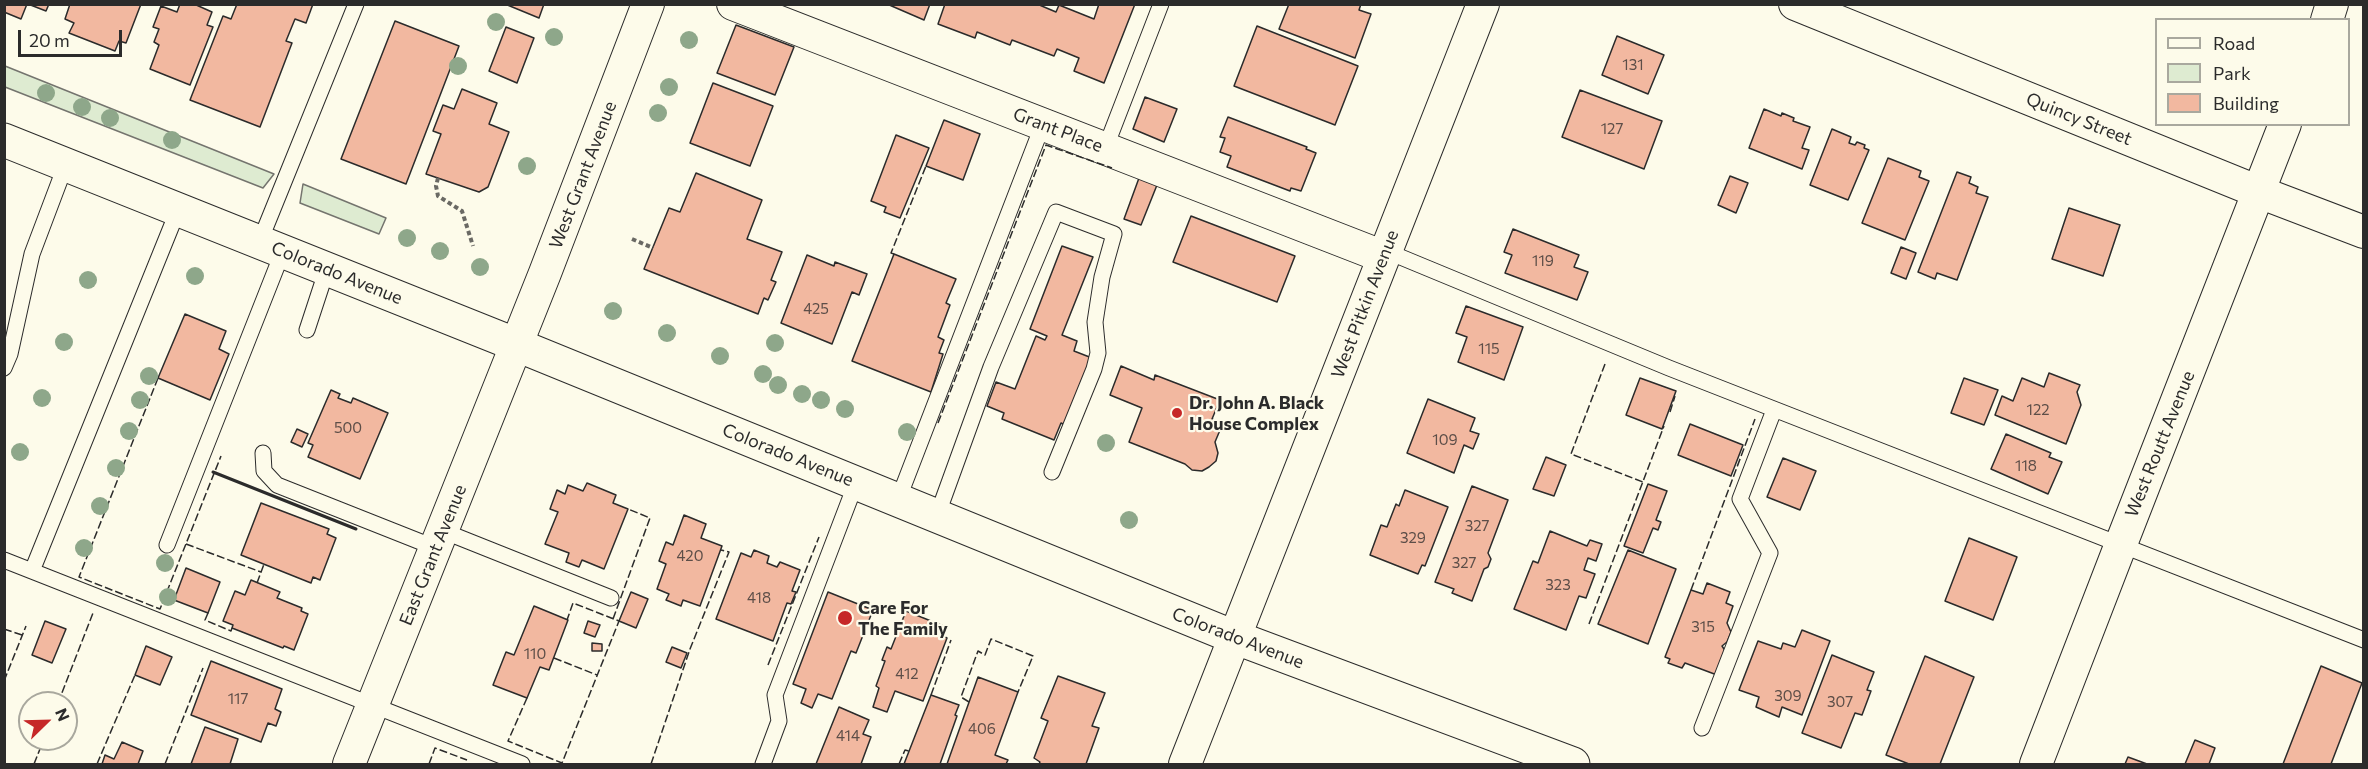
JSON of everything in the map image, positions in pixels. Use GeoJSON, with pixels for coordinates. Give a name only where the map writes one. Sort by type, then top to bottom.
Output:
{"type":"FeatureCollection","features":[{"type":"Feature","properties":{"kind":"street","name":"West Grant Avenue"},"geometry":{"type":"LineString","coordinates":[[517,345],[648,4]]}},
{"type":"Feature","properties":{"kind":"street","name":"Grant Place"},"geometry":{"type":"LineString","coordinates":[[733,4],[1385,254]]}},
{"type":"Feature","properties":{"kind":"street","name":"West Pitkin Avenue"},"geometry":{"type":"LineString","coordinates":[[1185,765],[1483,4]]}},
{"type":"Feature","properties":{"kind":"street","name":"Quincy Street"},"geometry":{"type":"LineString","coordinates":[[1795,4],[2259,192],[2364,232]]}},
{"type":"Feature","properties":{"kind":"street","name":"West Routt Avenue"},"geometry":{"type":"LineString","coordinates":[[2037,765],[2284,126]]}},
{"type":"Feature","properties":{"kind":"street","name":"Colorado Avenue"},"geometry":{"type":"LineString","coordinates":[[4,140],[517,345],[1234,637],[1573,765]]}},
{"type":"Feature","properties":{"kind":"street","name":"East Grant Avenue"},"geometry":{"type":"LineString","coordinates":[[349,765],[517,345]]}},
{"type":"Feature","properties":{"kind":"lane"},"geometry":{"type":"LineString","coordinates":[[167,545],[356,4]]}},
{"type":"Feature","properties":{"kind":"lane"},"geometry":{"type":"LineString","coordinates":[[1105,148],[1161,4]]}},
{"type":"Feature","properties":{"kind":"lane"},"geometry":{"type":"LineString","coordinates":[[898,500],[1042,124]]}},
{"type":"Feature","properties":{"kind":"lane"},"geometry":{"type":"LineString","coordinates":[[4,368],[10,354],[32,254],[66,164]]}},
{"type":"Feature","properties":{"kind":"lane"},"geometry":{"type":"LineString","coordinates":[[32,571],[178,210]]}},
{"type":"Feature","properties":{"kind":"lane"},"geometry":{"type":"LineString","coordinates":[[937,516],[992,367],[1056,212],[1114,234],[1102,277],[1095,322],[1098,353],[1094,369],[1052,472]]}},
{"type":"Feature","properties":{"kind":"lane"},"geometry":{"type":"LineString","coordinates":[[1385,254],[1774,410],[2364,640]]}},
{"type":"Feature","properties":{"kind":"lane"},"geometry":{"type":"LineString","coordinates":[[307,330],[327,269]]}},
{"type":"Feature","properties":{"kind":"lane"},"geometry":{"type":"LineString","coordinates":[[1702,728],[1770,553],[1740,499],[1774,410]]}},
{"type":"Feature","properties":{"kind":"lane"},"geometry":{"type":"LineString","coordinates":[[263,453],[264,471],[277,485],[611,598]]}},
{"type":"Feature","properties":{"kind":"lane"},"geometry":{"type":"LineString","coordinates":[[763,765],[779,721],[775,696],[856,483]]}},
{"type":"Feature","properties":{"kind":"lane"},"geometry":{"type":"LineString","coordinates":[[4,560],[522,765]]}},
{"type":"Feature","properties":{"kind":"path"},"geometry":{"type":"LineString","coordinates":[[438,178],[436,186],[438,196],[462,211],[473,246]]}},
{"type":"Feature","properties":{"kind":"path"},"geometry":{"type":"LineString","coordinates":[[632,239],[653,248]]}},
{"type":"Feature","properties":{"kind":"green space"},"geometry":{"type":"Polygon","coordinates":[[[4,66],[274,174],[263,188],[5,87],[4,66]]]}},
{"type":"Feature","properties":{"kind":"green space"},"geometry":{"type":"Polygon","coordinates":[[[303,184],[386,218],[379,234],[300,203],[303,184]]]}},
{"type":"Feature","properties":{"kind":"building"},"geometry":{"type":"Polygon","coordinates":[[[4,4],[27,4],[21,19],[4,12],[4,4]]]}},
{"type":"Feature","properties":{"kind":"building"},"geometry":{"type":"Polygon","coordinates":[[[28,4],[49,4],[46,11],[28,4]]]}},
{"type":"Feature","properties":{"kind":"building"},"geometry":{"type":"Polygon","coordinates":[[[70,4],[141,4],[126,43],[119,41],[115,51],[69,33],[74,23],[65,19],[70,4]]]}},
{"type":"Feature","properties":{"kind":"building"},"geometry":{"type":"Polygon","coordinates":[[[180,4],[194,4],[212,12],[207,25],[213,27],[190,85],[150,69],[159,45],[154,42],[159,29],[153,27],[161,6],[177,12],[180,4]]]}},
{"type":"Feature","properties":{"kind":"building"},"geometry":{"type":"Polygon","coordinates":[[[237,4],[313,4],[306,23],[295,19],[286,41],[292,43],[260,127],[190,100],[223,16],[231,19],[237,4]]]}},
{"type":"Feature","properties":{"kind":"building"},"geometry":{"type":"Polygon","coordinates":[[[505,4],[544,4],[539,18],[505,4]]]}},
{"type":"Feature","properties":{"kind":"building"},"geometry":{"type":"Polygon","coordinates":[[[887,4],[930,4],[924,20],[887,4]]]}},
{"type":"Feature","properties":{"kind":"building"},"geometry":{"type":"Polygon","coordinates":[[[945,4],[1037,4],[1056,12],[1059,5],[1094,19],[1099,4],[1135,4],[1104,83],[1074,71],[1079,58],[1057,49],[1054,56],[1012,40],[1010,45],[977,32],[975,38],[938,24],[945,4]]]}},
{"type":"Feature","properties":{"kind":"building"},"geometry":{"type":"Polygon","coordinates":[[[1289,4],[1361,4],[1359,10],[1371,14],[1355,58],[1279,29],[1289,4]]]}},
{"type":"Feature","properties":{"kind":"building"},"geometry":{"type":"Polygon","coordinates":[[[395,21],[459,46],[406,184],[341,159],[395,21]]]}},
{"type":"Feature","properties":{"kind":"building"},"geometry":{"type":"Polygon","coordinates":[[[736,25],[794,47],[775,95],[717,73],[736,25]]]}},
{"type":"Feature","properties":{"kind":"building"},"geometry":{"type":"Polygon","coordinates":[[[1257,26],[1358,66],[1335,125],[1234,86],[1257,26]]]}},
{"type":"Feature","properties":{"kind":"building"},"geometry":{"type":"Polygon","coordinates":[[[506,27],[534,38],[517,83],[489,71],[506,27]]]}},
{"type":"Feature","properties":{"kind":"building"},"geometry":{"type":"Polygon","coordinates":[[[1617,36],[1664,55],[1648,94],[1602,75],[1617,36]]]}},
{"type":"Feature","properties":{"kind":"building"},"geometry":{"type":"Polygon","coordinates":[[[713,83],[773,106],[750,166],[690,143],[713,83]]]}},
{"type":"Feature","properties":{"kind":"building"},"geometry":{"type":"Polygon","coordinates":[[[462,89],[497,103],[489,124],[509,132],[488,187],[479,192],[426,174],[441,134],[433,131],[443,105],[454,109],[462,89]]]}},
{"type":"Feature","properties":{"kind":"building"},"geometry":{"type":"Polygon","coordinates":[[[1580,90],[1662,121],[1644,169],[1562,137],[1580,90]]]}},
{"type":"Feature","properties":{"kind":"building"},"geometry":{"type":"Polygon","coordinates":[[[1145,97],[1177,109],[1164,142],[1133,129],[1145,97]]]}},
{"type":"Feature","properties":{"kind":"building"},"geometry":{"type":"Polygon","coordinates":[[[1764,109],[1781,116],[1782,113],[1794,118],[1793,121],[1810,127],[1802,148],[1809,150],[1802,169],[1749,148],[1764,109]]]}},
{"type":"Feature","properties":{"kind":"building"},"geometry":{"type":"Polygon","coordinates":[[[1228,117],[1307,147],[1306,149],[1316,153],[1301,191],[1291,188],[1290,191],[1227,167],[1231,156],[1220,152],[1225,138],[1220,137],[1228,117]]]}},
{"type":"Feature","properties":{"kind":"building"},"geometry":{"type":"Polygon","coordinates":[[[944,120],[980,134],[963,180],[926,166],[944,120]]]}},
{"type":"Feature","properties":{"kind":"building"},"geometry":{"type":"Polygon","coordinates":[[[1832,129],[1851,137],[1849,143],[1855,145],[1857,142],[1865,145],[1864,148],[1869,150],[1848,200],[1810,185],[1832,129]]]}},
{"type":"Feature","properties":{"kind":"building"},"geometry":{"type":"Polygon","coordinates":[[[896,135],[929,148],[900,218],[884,212],[886,207],[871,201],[896,135]]]}},
{"type":"Feature","properties":{"kind":"building"},"geometry":{"type":"Polygon","coordinates":[[[1888,158],[1921,171],[1919,177],[1929,181],[1905,240],[1862,223],[1888,158]]]}},
{"type":"Feature","properties":{"kind":"building"},"geometry":{"type":"Polygon","coordinates":[[[1957,172],[1971,177],[1969,183],[1978,187],[1976,193],[1988,197],[1957,280],[1937,273],[1935,279],[1918,272],[1957,172]]]}},
{"type":"Feature","properties":{"kind":"building"},"geometry":{"type":"Polygon","coordinates":[[[696,173],[762,200],[747,239],[782,252],[771,280],[776,282],[768,300],[764,298],[758,314],[644,269],[669,208],[680,212],[696,173]]]}},
{"type":"Feature","properties":{"kind":"building"},"geometry":{"type":"Polygon","coordinates":[[[1730,176],[1748,183],[1736,213],[1718,205],[1730,176]]]}},
{"type":"Feature","properties":{"kind":"building"},"geometry":{"type":"Polygon","coordinates":[[[1139,178],[1157,185],[1141,225],[1124,219],[1139,178]]]}},
{"type":"Feature","properties":{"kind":"building"},"geometry":{"type":"Polygon","coordinates":[[[2069,208],[2120,225],[2103,276],[2052,259],[2069,208]]]}},
{"type":"Feature","properties":{"kind":"building"},"geometry":{"type":"Polygon","coordinates":[[[1191,216],[1295,256],[1277,302],[1173,262],[1191,216]]]}},
{"type":"Feature","properties":{"kind":"building"},"geometry":{"type":"Polygon","coordinates":[[[1513,229],[1579,255],[1574,267],[1588,272],[1577,300],[1505,273],[1512,255],[1504,252],[1513,229]]]}},
{"type":"Feature","properties":{"kind":"building"},"geometry":{"type":"Polygon","coordinates":[[[1062,246],[1093,257],[1062,335],[1077,341],[1074,351],[1092,358],[1065,425],[1061,423],[1054,440],[1002,419],[1004,413],[987,406],[996,382],[1015,389],[1036,336],[1045,340],[1047,336],[1030,329],[1062,246]]]}},
{"type":"Feature","properties":{"kind":"building"},"geometry":{"type":"Polygon","coordinates":[[[1901,247],[1916,253],[1906,279],[1891,273],[1901,247]]]}},
{"type":"Feature","properties":{"kind":"building"},"geometry":{"type":"Polygon","coordinates":[[[894,254],[956,279],[946,303],[950,305],[938,337],[944,340],[939,353],[943,354],[931,392],[852,361],[894,254]]]}},
{"type":"Feature","properties":{"kind":"building"},"geometry":{"type":"Polygon","coordinates":[[[807,255],[834,266],[835,262],[867,274],[859,295],[852,292],[832,344],[781,323],[807,255]]]}},
{"type":"Feature","properties":{"kind":"building"},"geometry":{"type":"Polygon","coordinates":[[[1466,306],[1523,327],[1504,380],[1458,362],[1467,337],[1456,333],[1466,306]]]}},
{"type":"Feature","properties":{"kind":"building"},"geometry":{"type":"Polygon","coordinates":[[[185,314],[226,331],[219,349],[229,354],[210,400],[158,378],[185,314]]]}},
{"type":"Feature","properties":{"kind":"building","name":"Dr. John A. Black House Complex"},"geometry":{"type":"Polygon","coordinates":[[[1121,366],[1154,380],[1155,375],[1220,400],[1212,419],[1223,423],[1215,442],[1218,453],[1216,461],[1202,471],[1192,470],[1185,464],[1129,442],[1142,408],[1110,395],[1121,366]]]}},
{"type":"Feature","properties":{"kind":"building"},"geometry":{"type":"Polygon","coordinates":[[[2049,373],[2080,385],[2077,392],[2081,405],[2066,444],[1995,415],[2002,396],[2013,401],[2022,378],[2044,387],[2049,373]]]}},
{"type":"Feature","properties":{"kind":"building"},"geometry":{"type":"Polygon","coordinates":[[[1640,378],[1676,391],[1662,429],[1626,415],[1640,378]]]}},
{"type":"Feature","properties":{"kind":"building"},"geometry":{"type":"Polygon","coordinates":[[[1964,378],[1998,390],[1984,425],[1951,413],[1964,378]]]}},
{"type":"Feature","properties":{"kind":"building"},"geometry":{"type":"Polygon","coordinates":[[[331,390],[340,394],[338,398],[351,403],[353,398],[388,413],[360,479],[308,457],[313,445],[308,443],[331,390]]]}},
{"type":"Feature","properties":{"kind":"building"},"geometry":{"type":"Polygon","coordinates":[[[1428,399],[1475,418],[1470,431],[1479,434],[1473,449],[1464,445],[1454,473],[1407,453],[1428,399]]]}},
{"type":"Feature","properties":{"kind":"building"},"geometry":{"type":"Polygon","coordinates":[[[1690,424],[1743,445],[1731,476],[1678,455],[1690,424]]]}},
{"type":"Feature","properties":{"kind":"building"},"geometry":{"type":"Polygon","coordinates":[[[297,429],[308,434],[302,447],[291,442],[297,429]]]}},
{"type":"Feature","properties":{"kind":"building"},"geometry":{"type":"Polygon","coordinates":[[[2006,434],[2051,453],[2049,457],[2062,462],[2048,494],[1991,469],[2006,434]]]}},
{"type":"Feature","properties":{"kind":"building"},"geometry":{"type":"Polygon","coordinates":[[[1546,457],[1566,465],[1554,496],[1533,489],[1546,457]]]}},
{"type":"Feature","properties":{"kind":"building"},"geometry":{"type":"Polygon","coordinates":[[[1783,458],[1816,471],[1800,510],[1767,497],[1783,458]]]}},
{"type":"Feature","properties":{"kind":"building"},"geometry":{"type":"Polygon","coordinates":[[[587,483],[616,495],[613,503],[628,509],[604,569],[582,560],[579,567],[566,562],[569,553],[545,544],[558,512],[550,509],[557,490],[565,494],[568,485],[583,491],[587,483]]]}},
{"type":"Feature","properties":{"kind":"building"},"geometry":{"type":"Polygon","coordinates":[[[1648,484],[1667,491],[1656,520],[1661,522],[1658,530],[1653,528],[1643,553],[1624,546],[1648,484]]]}},
{"type":"Feature","properties":{"kind":"building"},"geometry":{"type":"Polygon","coordinates":[[[1472,486],[1508,500],[1488,553],[1491,559],[1488,567],[1484,569],[1472,601],[1452,593],[1454,589],[1435,582],[1472,486]]]}},
{"type":"Feature","properties":{"kind":"building"},"geometry":{"type":"Polygon","coordinates":[[[1405,490],[1448,507],[1425,566],[1422,565],[1418,574],[1370,555],[1381,525],[1387,527],[1396,504],[1399,506],[1405,490]]]}},
{"type":"Feature","properties":{"kind":"building"},"geometry":{"type":"Polygon","coordinates":[[[261,503],[329,529],[327,534],[336,538],[320,580],[313,577],[311,583],[241,555],[261,503]]]}},
{"type":"Feature","properties":{"kind":"building"},"geometry":{"type":"Polygon","coordinates":[[[684,515],[706,524],[701,538],[722,546],[700,606],[683,600],[681,606],[666,600],[669,594],[657,589],[666,564],[659,561],[666,542],[673,545],[684,515]]]}},
{"type":"Feature","properties":{"kind":"building"},"geometry":{"type":"Polygon","coordinates":[[[1550,531],[1587,546],[1590,540],[1602,544],[1596,561],[1588,558],[1584,570],[1595,574],[1586,598],[1579,596],[1566,630],[1514,609],[1533,561],[1538,563],[1550,531]]]}},
{"type":"Feature","properties":{"kind":"building"},"geometry":{"type":"Polygon","coordinates":[[[1969,538],[2017,557],[1993,620],[1945,601],[1969,538]]]}},
{"type":"Feature","properties":{"kind":"building"},"geometry":{"type":"Polygon","coordinates":[[[754,550],[769,556],[767,563],[777,567],[780,562],[800,570],[792,591],[796,592],[791,604],[787,603],[773,641],[716,619],[741,553],[751,557],[754,550]]]}},
{"type":"Feature","properties":{"kind":"building"},"geometry":{"type":"Polygon","coordinates":[[[1628,550],[1676,569],[1648,644],[1598,624],[1628,550]]]}},
{"type":"Feature","properties":{"kind":"building"},"geometry":{"type":"Polygon","coordinates":[[[186,568],[220,582],[208,613],[174,600],[186,568]]]}},
{"type":"Feature","properties":{"kind":"building"},"geometry":{"type":"Polygon","coordinates":[[[251,580],[280,592],[277,598],[302,608],[301,611],[308,614],[294,650],[232,628],[233,625],[223,621],[235,591],[245,595],[251,580]]]}},
{"type":"Feature","properties":{"kind":"building"},"geometry":{"type":"Polygon","coordinates":[[[1707,583],[1730,592],[1726,603],[1733,606],[1727,623],[1731,632],[1727,642],[1722,646],[1726,652],[1717,675],[1685,663],[1682,668],[1668,663],[1670,659],[1665,657],[1691,590],[1703,594],[1707,583]]]}},
{"type":"Feature","properties":{"kind":"building"},"geometry":{"type":"Polygon","coordinates":[[[631,592],[648,599],[636,628],[619,621],[631,592]]]}},
{"type":"Feature","properties":{"kind":"building"},"geometry":{"type":"Polygon","coordinates":[[[828,592],[873,610],[856,653],[851,651],[832,699],[818,694],[812,708],[801,703],[806,689],[793,684],[828,592]]]}},
{"type":"Feature","properties":{"kind":"building"},"geometry":{"type":"Polygon","coordinates":[[[534,606],[568,620],[549,670],[540,667],[527,698],[493,685],[506,652],[514,655],[534,606]]]}},
{"type":"Feature","properties":{"kind":"building"},"geometry":{"type":"Polygon","coordinates":[[[906,611],[946,627],[943,636],[947,638],[923,701],[895,691],[887,712],[873,707],[879,688],[876,686],[885,661],[882,660],[887,647],[891,649],[906,611]]]}},
{"type":"Feature","properties":{"kind":"building"},"geometry":{"type":"Polygon","coordinates":[[[45,621],[66,629],[52,663],[32,655],[45,621]]]}},
{"type":"Feature","properties":{"kind":"building"},"geometry":{"type":"Polygon","coordinates":[[[588,621],[600,625],[595,637],[584,633],[588,621]]]}},
{"type":"Feature","properties":{"kind":"building"},"geometry":{"type":"Polygon","coordinates":[[[1802,630],[1830,641],[1802,715],[1782,707],[1779,717],[1756,707],[1759,697],[1739,690],[1758,641],[1781,649],[1783,643],[1795,647],[1802,630]]]}},
{"type":"Feature","properties":{"kind":"building"},"geometry":{"type":"Polygon","coordinates":[[[592,643],[602,644],[602,651],[592,651],[592,643]]]}},
{"type":"Feature","properties":{"kind":"building"},"geometry":{"type":"Polygon","coordinates":[[[146,646],[172,657],[160,685],[135,675],[146,646]]]}},
{"type":"Feature","properties":{"kind":"building"},"geometry":{"type":"Polygon","coordinates":[[[672,647],[687,653],[681,668],[666,662],[672,647]]]}},
{"type":"Feature","properties":{"kind":"building"},"geometry":{"type":"Polygon","coordinates":[[[1832,655],[1874,672],[1867,690],[1871,691],[1862,715],[1855,713],[1841,748],[1802,733],[1832,655]]]}},
{"type":"Feature","properties":{"kind":"building"},"geometry":{"type":"Polygon","coordinates":[[[1925,656],[1974,677],[1940,764],[1909,764],[1886,755],[1925,656]]]}},
{"type":"Feature","properties":{"kind":"building"},"geometry":{"type":"Polygon","coordinates":[[[211,661],[282,689],[275,709],[281,712],[276,726],[268,723],[261,742],[191,715],[211,661]]]}},
{"type":"Feature","properties":{"kind":"building"},"geometry":{"type":"Polygon","coordinates":[[[2321,666],[2362,683],[2331,764],[2283,764],[2321,666]]]}},
{"type":"Feature","properties":{"kind":"building"},"geometry":{"type":"Polygon","coordinates":[[[1058,676],[1105,693],[1092,726],[1099,728],[1086,764],[1039,764],[1040,762],[1034,758],[1048,721],[1041,718],[1058,676]]]}},
{"type":"Feature","properties":{"kind":"building"},"geometry":{"type":"Polygon","coordinates":[[[978,677],[1018,692],[995,755],[1008,760],[1006,764],[947,764],[978,677]]]}},
{"type":"Feature","properties":{"kind":"building"},"geometry":{"type":"Polygon","coordinates":[[[931,695],[959,705],[940,764],[904,764],[931,695]]]}},
{"type":"Feature","properties":{"kind":"building"},"geometry":{"type":"Polygon","coordinates":[[[839,707],[869,720],[863,734],[871,737],[861,764],[816,764],[839,707]]]}},
{"type":"Feature","properties":{"kind":"building"},"geometry":{"type":"Polygon","coordinates":[[[205,727],[238,739],[230,764],[191,764],[205,727]]]}},
{"type":"Feature","properties":{"kind":"building"},"geometry":{"type":"Polygon","coordinates":[[[2195,740],[2215,748],[2209,764],[2185,764],[2195,740]]]}},
{"type":"Feature","properties":{"kind":"building"},"geometry":{"type":"Polygon","coordinates":[[[122,742],[143,751],[138,764],[102,764],[105,755],[114,759],[122,742]]]}},
{"type":"Feature","properties":{"kind":"building"},"geometry":{"type":"Polygon","coordinates":[[[2128,757],[2147,764],[2125,764],[2128,757]]]}},
{"type":"Feature","properties":{"kind":"fence"},"geometry":{"type":"LineString","coordinates":[[938,423],[1046,145],[1112,168]]}},
{"type":"Feature","properties":{"kind":"fence"},"geometry":{"type":"LineString","coordinates":[[894,254],[891,253],[926,166]]}},
{"type":"Feature","properties":{"kind":"fence"},"geometry":{"type":"LineString","coordinates":[[1605,364],[1571,454],[1643,482]]}},
{"type":"Feature","properties":{"kind":"fence"},"geometry":{"type":"LineString","coordinates":[[158,378],[79,577],[160,609],[221,456]]}},
{"type":"Feature","properties":{"kind":"fence"},"geometry":{"type":"LineString","coordinates":[[1670,412],[1675,396]]}},
{"type":"Feature","properties":{"kind":"fence"},"geometry":{"type":"LineString","coordinates":[[1691,590],[1755,419]]}},
{"type":"Feature","properties":{"kind":"fence"},"geometry":{"type":"LineString","coordinates":[[1589,624],[1664,426]]}},
{"type":"Feature","properties":{"kind":"fence"},"geometry":{"type":"LineString","coordinates":[[613,619],[650,518],[628,509]]}},
{"type":"Feature","properties":{"kind":"fence"},"geometry":{"type":"LineString","coordinates":[[768,665],[819,537]]}},
{"type":"Feature","properties":{"kind":"fence"},"geometry":{"type":"LineString","coordinates":[[186,544],[261,572]]}},
{"type":"Feature","properties":{"kind":"fence"},"geometry":{"type":"LineString","coordinates":[[651,764],[690,649],[729,552],[721,550]]}},
{"type":"Feature","properties":{"kind":"fence"},"geometry":{"type":"LineString","coordinates":[[257,583],[264,564]]}},
{"type":"Feature","properties":{"kind":"fence"},"geometry":{"type":"LineString","coordinates":[[527,698],[508,741],[562,763],[619,621],[573,603],[567,620]]}},
{"type":"Feature","properties":{"kind":"fence"},"geometry":{"type":"LineString","coordinates":[[63,691],[93,613]]}},
{"type":"Feature","properties":{"kind":"fence"},"geometry":{"type":"LineString","coordinates":[[208,613],[205,620],[231,631],[232,628]]}},
{"type":"Feature","properties":{"kind":"fence"},"geometry":{"type":"LineString","coordinates":[[4,681],[26,626]]}},
{"type":"Feature","properties":{"kind":"fence"},"geometry":{"type":"LineString","coordinates":[[4,629],[22,635]]}},
{"type":"Feature","properties":{"kind":"fence"},"geometry":{"type":"LineString","coordinates":[[969,702],[961,697],[978,651],[985,655],[991,639],[1033,656],[1018,692]]}},
{"type":"Feature","properties":{"kind":"fence"},"geometry":{"type":"LineString","coordinates":[[931,695],[951,640]]}},
{"type":"Feature","properties":{"kind":"fence"},"geometry":{"type":"LineString","coordinates":[[554,658],[597,675]]}},
{"type":"Feature","properties":{"kind":"fence"},"geometry":{"type":"LineString","coordinates":[[165,764],[203,668]]}},
{"type":"Feature","properties":{"kind":"fence"},"geometry":{"type":"LineString","coordinates":[[97,764],[135,675]]}},
{"type":"Feature","properties":{"kind":"fence"},"geometry":{"type":"LineString","coordinates":[[429,764],[435,748],[467,760]]}},
{"type":"Feature","properties":{"kind":"fence"},"geometry":{"type":"LineString","coordinates":[[899,764],[905,750],[909,751]]}},
{"type":"Feature","properties":{"kind":"fence"},"geometry":{"type":"LineString","coordinates":[[34,764],[39,751]]}},
{"type":"Feature","properties":{"kind":"wall"},"geometry":{"type":"LineString","coordinates":[[213,472],[356,529]]}},
{"type":"Feature","properties":{"kind":"place","name":"Dr. John A. Black House Complex"},"geometry":{"type":"Point","coordinates":[1177,413]}},
{"type":"Feature","properties":{"kind":"place","name":"Care For The Family"},"geometry":{"type":"Point","coordinates":[845,618]}}]}
